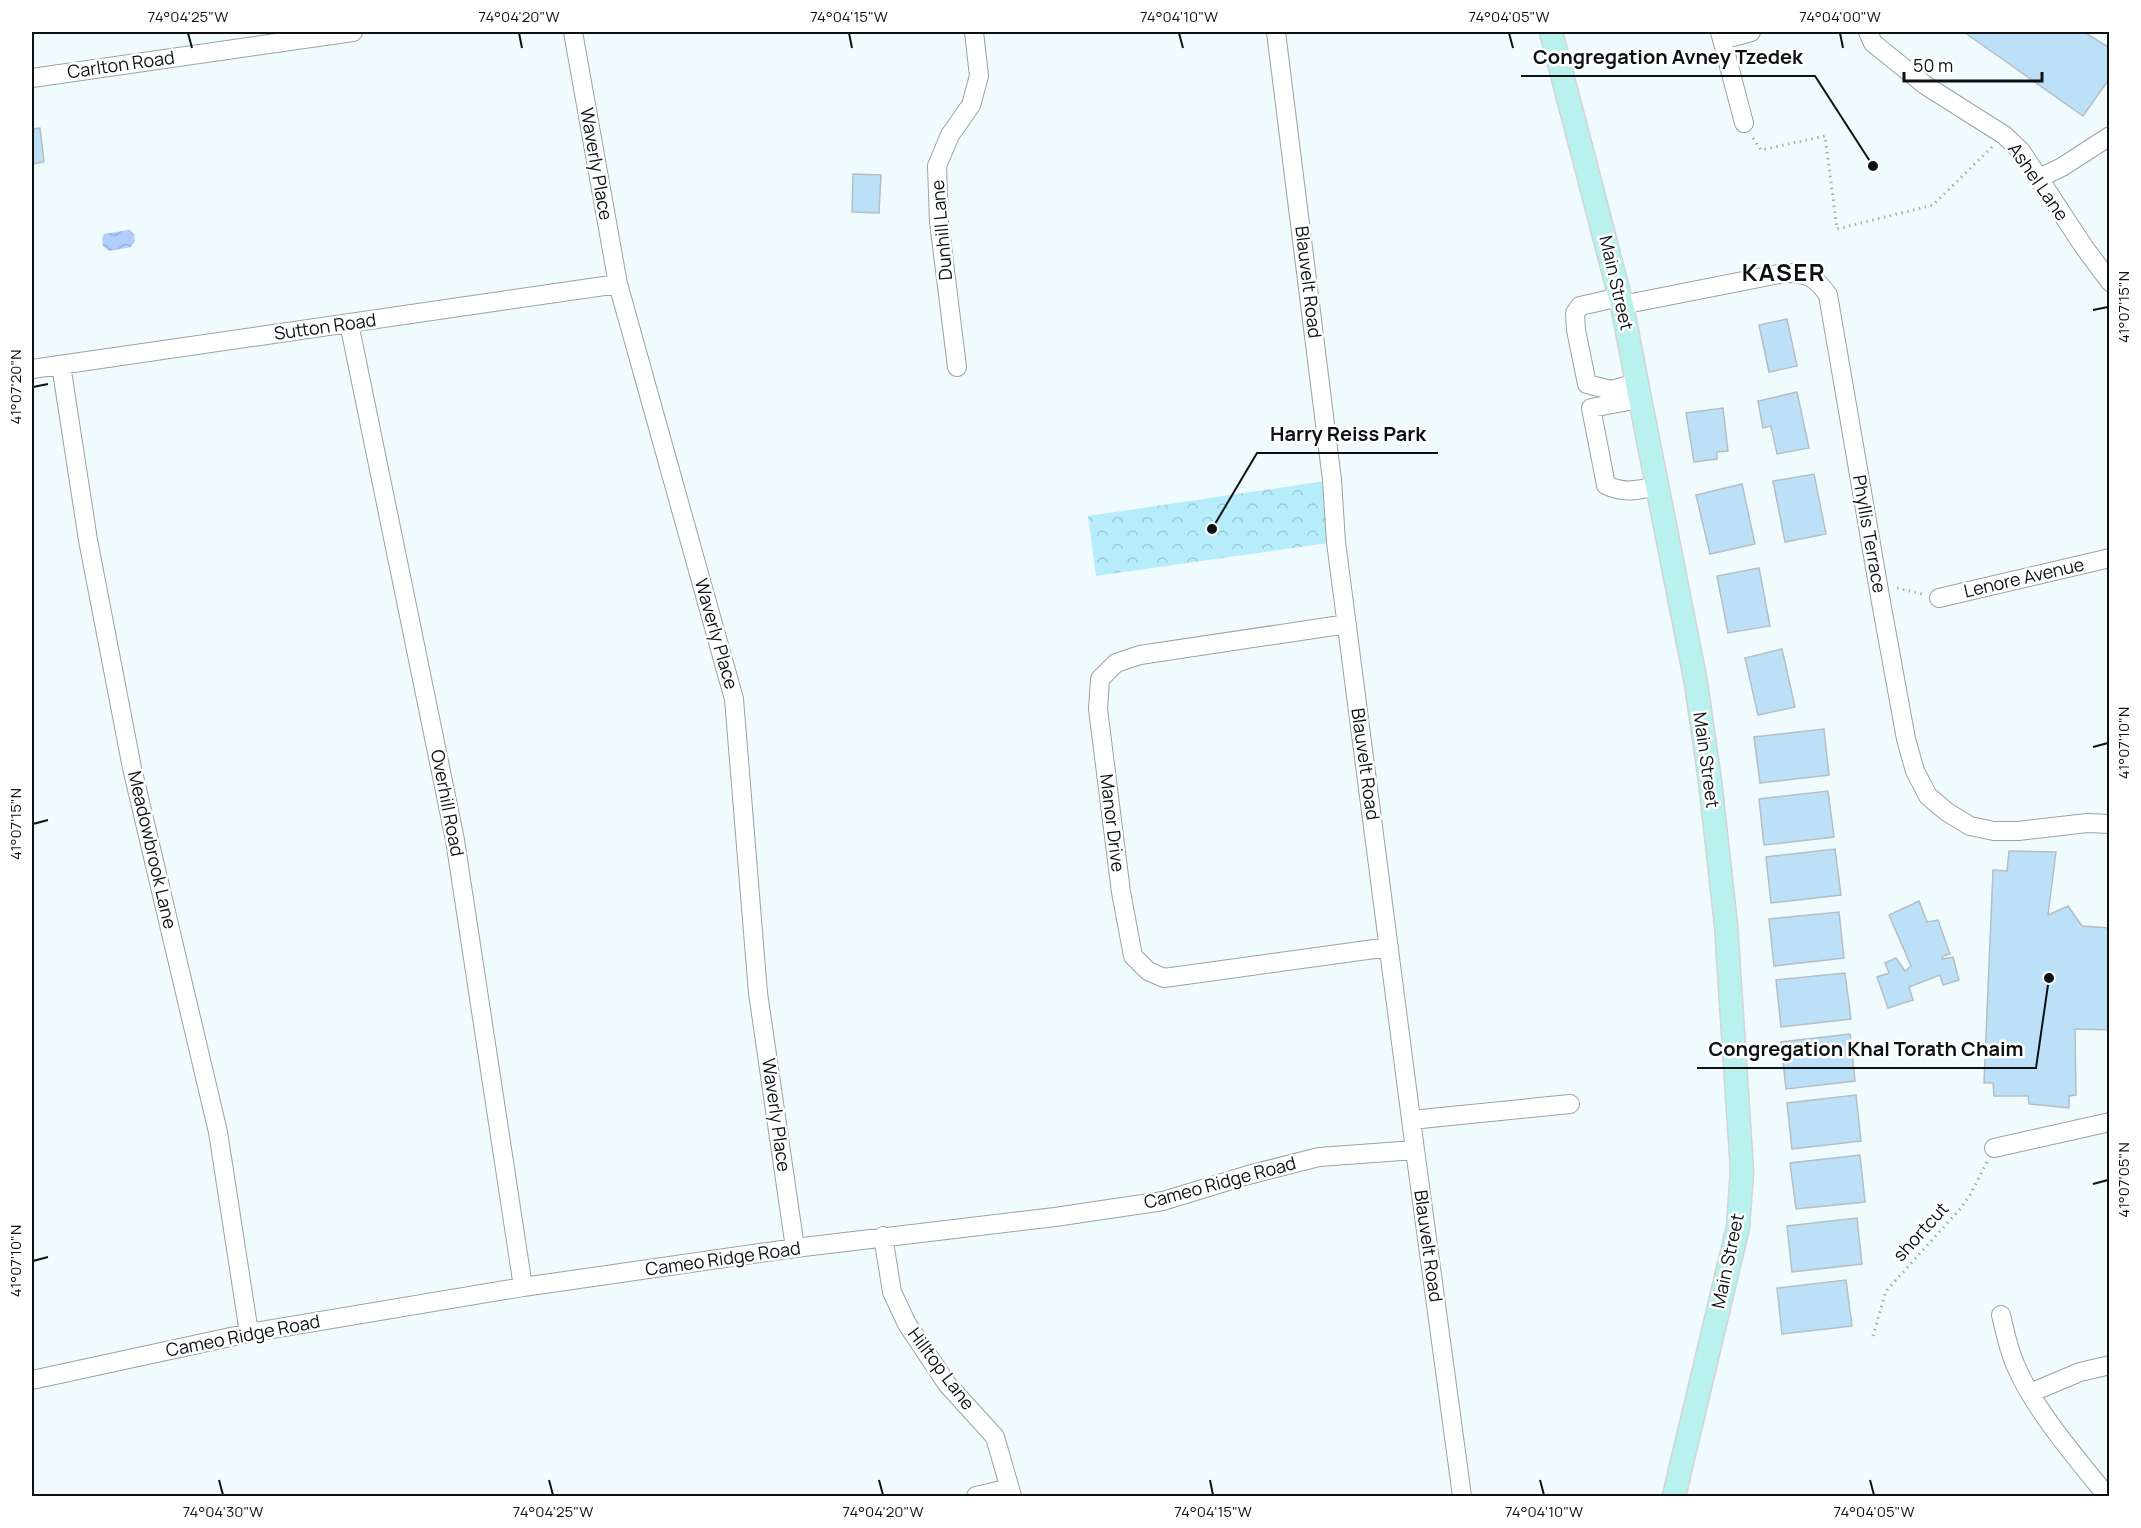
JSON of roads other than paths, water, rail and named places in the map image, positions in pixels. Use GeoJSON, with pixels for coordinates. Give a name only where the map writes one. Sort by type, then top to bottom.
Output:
{"type":"FeatureCollection","features":[{"type":"Feature","properties":{"kind":"main road","name":"Main Street"},"geometry":{"type":"LineString","coordinates":[[1551,32],[1621,301],[1639,391],[1696,683],[1710,781],[1726,925],[1742,1172],[1738,1227],[1674,1497]]}},
{"type":"Feature","properties":{"kind":"street","name":"Carlton Road"},"geometry":{"type":"LineString","coordinates":[[32,78],[353,32]]}},
{"type":"Feature","properties":{"kind":"street","name":"Waverly Place"},"geometry":{"type":"LineString","coordinates":[[573,32],[618,284],[734,699],[758,993],[795,1248]]}},
{"type":"Feature","properties":{"kind":"street","name":"Dunhill Lane"},"geometry":{"type":"LineString","coordinates":[[957,367],[939,222],[936,166],[950,135],[971,105],[979,76],[974,32]]}},
{"type":"Feature","properties":{"kind":"street","name":"Blauvelt Road"},"geometry":{"type":"LineString","coordinates":[[1276,32],[1332,480],[1336,542],[1462,1497]]}},
{"type":"Feature","properties":{"kind":"street"},"geometry":{"type":"LineString","coordinates":[[1744,123],[1721,36],[1751,32]]}},
{"type":"Feature","properties":{"kind":"street","name":"Ashel Lane"},"geometry":{"type":"LineString","coordinates":[[1868,32],[1873,43],[1925,86],[2004,135],[2021,151],[2109,282]]}},
{"type":"Feature","properties":{"kind":"street"},"geometry":{"type":"LineString","coordinates":[[2039,178],[2062,167],[2109,136]]}},
{"type":"Feature","properties":{"kind":"street","name":"Phyllis Terrace"},"geometry":{"type":"LineString","coordinates":[[1639,391],[1611,390],[1587,384],[1576,330],[1575,314],[1580,306],[1784,273],[1799,273],[1813,277],[1822,285],[1828,295],[1877,584],[1906,739],[1915,771],[1929,796],[1947,812],[1970,825],[1994,831],[2019,831],[2087,823],[2109,824]]}},
{"type":"Feature","properties":{"kind":"street","name":"Sutton Road"},"geometry":{"type":"LineString","coordinates":[[32,369],[618,284]]}},
{"type":"Feature","properties":{"kind":"street","name":"Overhill Road"},"geometry":{"type":"LineString","coordinates":[[349,323],[455,840],[523,1287]]}},
{"type":"Feature","properties":{"kind":"street","name":"Meadowbrook Lane"},"geometry":{"type":"LineString","coordinates":[[61,365],[88,540],[132,768],[218,1132],[249,1333]]}},
{"type":"Feature","properties":{"kind":"street"},"geometry":{"type":"LineString","coordinates":[[1639,391],[1591,408],[1601,461],[1606,485],[1617,490],[1630,492],[1657,486]]}},
{"type":"Feature","properties":{"kind":"street","name":"Lenore Avenue"},"geometry":{"type":"LineString","coordinates":[[1939,598],[2109,558]]}},
{"type":"Feature","properties":{"kind":"street","name":"Manor Drive"},"geometry":{"type":"LineString","coordinates":[[1347,624],[1140,655],[1116,663],[1100,679],[1098,709],[1121,892],[1133,956],[1148,971],[1164,978],[1389,947]]}},
{"type":"Feature","properties":{"kind":"street"},"geometry":{"type":"LineString","coordinates":[[1411,1120],[1570,1104]]}},
{"type":"Feature","properties":{"kind":"street"},"geometry":{"type":"LineString","coordinates":[[1994,1148],[2109,1122]]}},
{"type":"Feature","properties":{"kind":"street","name":"Cameo Ridge Road"},"geometry":{"type":"LineString","coordinates":[[32,1380],[249,1333],[523,1287],[883,1236],[1054,1217],[1163,1201],[1248,1175],[1319,1157],[1415,1150]]}},
{"type":"Feature","properties":{"kind":"street","name":"Hilltop Lane"},"geometry":{"type":"LineString","coordinates":[[883,1236],[892,1292],[907,1324],[947,1384],[995,1437],[1011,1492]]}},
{"type":"Feature","properties":{"kind":"street"},"geometry":{"type":"LineString","coordinates":[[2001,1315],[2014,1364],[2030,1393],[2067,1446],[2107,1497]]}},
{"type":"Feature","properties":{"kind":"street"},"geometry":{"type":"LineString","coordinates":[[2030,1393],[2080,1372],[2109,1365]]}},
{"type":"Feature","properties":{"kind":"street"},"geometry":{"type":"LineString","coordinates":[[976,1497],[1011,1492]]}},
{"type":"Feature","properties":{"kind":"water"},"geometry":{"type":"Polygon","coordinates":[[[129,230],[134,234],[135,241],[131,247],[109,251],[103,246],[104,234],[129,230]]]}},
{"type":"Feature","properties":{"kind":"place","name":"Congregation Avney Tzedek"},"geometry":{"type":"Point","coordinates":[1873,166]}},
{"type":"Feature","properties":{"kind":"place","name":"Harry Reiss Park"},"geometry":{"type":"Point","coordinates":[1212,529]}},
{"type":"Feature","properties":{"kind":"place","name":"Congregation Khal Torath Chaim"},"geometry":{"type":"Point","coordinates":[2049,978]}},
{"type":"Feature","properties":{"kind":"district","name":"KASER"},"geometry":{"type":"Point","coordinates":[1784,273]}}]}
